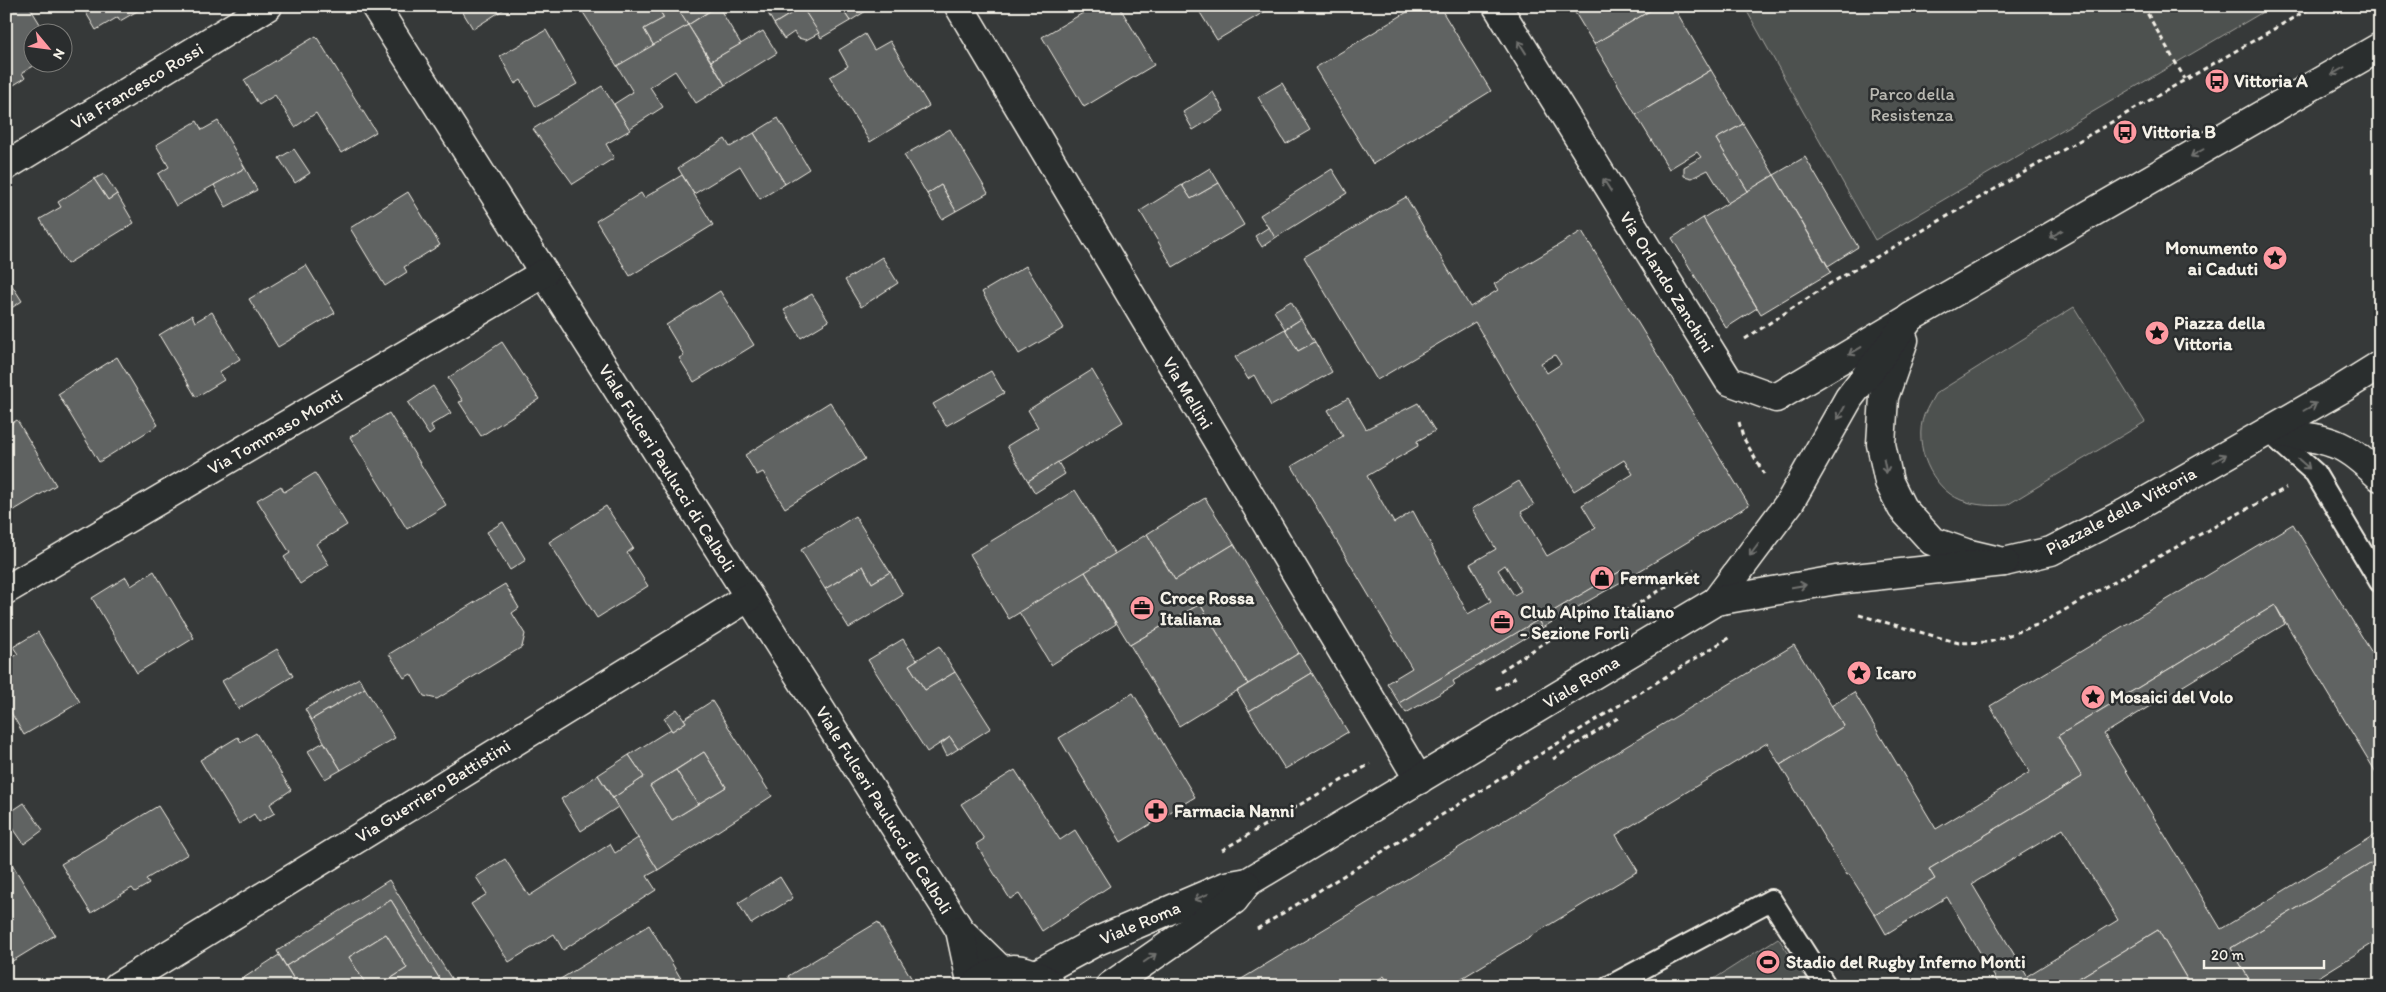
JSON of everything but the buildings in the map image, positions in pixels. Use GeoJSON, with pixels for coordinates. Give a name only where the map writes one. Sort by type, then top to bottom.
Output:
{"type":"FeatureCollection","features":[{"type":"Feature","properties":{"kind":"street","name":"Via Francesco Rossi"},"geometry":{"type":"LineString","coordinates":[[6,166],[268,6]]}},
{"type":"Feature","properties":{"kind":"street","name":"Viale Fulceri Paulucci di Calboli"},"geometry":{"type":"LineString","coordinates":[[374,6],[960,930],[1001,970]]}},
{"type":"Feature","properties":{"kind":"street","name":"Via Mellini"},"geometry":{"type":"LineString","coordinates":[[959,6],[1418,780]]}},
{"type":"Feature","properties":{"kind":"street","name":"Via Orlando Zanchini"},"geometry":{"type":"LineString","coordinates":[[1497,6],[1729,381]]}},
{"type":"Feature","properties":{"kind":"street"},"geometry":{"type":"LineString","coordinates":[[1729,381],[1776,398],[1912,317],[2380,47]]}},
{"type":"Feature","properties":{"kind":"street","name":"Via Tommaso Monti"},"geometry":{"type":"LineString","coordinates":[[6,590],[544,273]]}},
{"type":"Feature","properties":{"kind":"street"},"geometry":{"type":"LineString","coordinates":[[1716,601],[1790,502],[1849,398],[1912,317]]}},
{"type":"Feature","properties":{"kind":"street","name":"Piazzale della Vittoria"},"geometry":{"type":"LineString","coordinates":[[1912,317],[1884,397],[1881,444],[1889,482],[1902,508],[1932,541],[1966,553],[2004,562],[2051,551],[2126,512],[2268,432],[2380,365]]}},
{"type":"Feature","properties":{"kind":"street"},"geometry":{"type":"LineString","coordinates":[[2268,432],[2316,439],[2340,446],[2362,461],[2380,477]]}},
{"type":"Feature","properties":{"kind":"street","name":"Viale Roma"},"geometry":{"type":"LineString","coordinates":[[1043,980],[1095,942],[1226,886],[1248,882],[1716,601],[1836,580],[2004,562]]}},
{"type":"Feature","properties":{"kind":"street","name":"Via Guerriero Battistini"},"geometry":{"type":"LineString","coordinates":[[118,986],[749,597]]}},
{"type":"Feature","properties":{"kind":"street","name":"Viale Roma"},"geometry":{"type":"LineString","coordinates":[[1110,986],[1234,900],[1248,882]]}},
{"type":"Feature","properties":{"kind":"street","name":"Viale Fulceri Paulucci di Calboli"},"geometry":{"type":"LineString","coordinates":[[960,930],[973,986]]}},
{"type":"Feature","properties":{"kind":"street"},"geometry":{"type":"LineString","coordinates":[[973,986],[985,976],[1001,970],[1019,968],[1043,980]]}},
{"type":"Feature","properties":{"kind":"lane"},"geometry":{"type":"LineString","coordinates":[[2268,432],[2315,473],[2380,582]]}},
{"type":"Feature","properties":{"kind":"lane"},"geometry":{"type":"LineString","coordinates":[[1610,986],[1771,900],[1826,986]]}},
{"type":"Feature","properties":{"kind":"path"},"geometry":{"type":"LineString","coordinates":[[2143,6],[2185,79]]}},
{"type":"Feature","properties":{"kind":"path"},"geometry":{"type":"LineString","coordinates":[[1767,478],[1743,437],[1729,381],[1736,345],[1831,283],[2314,6]]}},
{"type":"Feature","properties":{"kind":"path"},"geometry":{"type":"LineString","coordinates":[[1857,614],[1959,643],[1990,642],[2042,623],[2144,564],[2315,473]]}},
{"type":"Feature","properties":{"kind":"path"},"geometry":{"type":"LineString","coordinates":[[1624,612],[1701,566]]}},
{"type":"Feature","properties":{"kind":"path"},"geometry":{"type":"LineString","coordinates":[[1500,672],[1564,630]]}},
{"type":"Feature","properties":{"kind":"path"},"geometry":{"type":"LineString","coordinates":[[1256,929],[1736,633]]}},
{"type":"Feature","properties":{"kind":"path"},"geometry":{"type":"LineString","coordinates":[[1490,693],[1523,673]]}},
{"type":"Feature","properties":{"kind":"path"},"geometry":{"type":"LineString","coordinates":[[1553,759],[1618,718]]}},
{"type":"Feature","properties":{"kind":"green space","name":"Parco della Resistenza"},"geometry":{"type":"Polygon","coordinates":[[[1744,6],[2273,6],[1875,240],[1744,6]]]}},
{"type":"Feature","properties":{"kind":"green space"},"geometry":{"type":"Polygon","coordinates":[[[2074,307],[2145,422],[2007,505],[1973,503],[1961,500],[1950,494],[1933,476],[1923,452],[1921,439],[1924,415],[1935,394],[2074,307]]]}},
{"type":"Feature","properties":{"kind":"green space","name":"Stadio del Rugby Inferno Monti"},"geometry":{"type":"Polygon","coordinates":[[[1778,938],[1811,986],[1703,986],[1778,938]]]}},
{"type":"Feature","properties":{"kind":"place","name":"Vittoria A"},"geometry":{"type":"Point","coordinates":[2217,81]}},
{"type":"Feature","properties":{"kind":"place","name":"Vittoria B"},"geometry":{"type":"Point","coordinates":[2125,132]}},
{"type":"Feature","properties":{"kind":"place","name":"Monumento ai Caduti"},"geometry":{"type":"Point","coordinates":[2275,258]}},
{"type":"Feature","properties":{"kind":"place","name":"Piazza della Vittoria"},"geometry":{"type":"Point","coordinates":[2157,333]}},
{"type":"Feature","properties":{"kind":"place","name":"Fermarket"},"geometry":{"type":"Point","coordinates":[1602,578]}},
{"type":"Feature","properties":{"kind":"place","name":"Croce Rossa Italiana"},"geometry":{"type":"Point","coordinates":[1142,608]}},
{"type":"Feature","properties":{"kind":"place","name":"Club Alpino Italiano - Sezione Forlì"},"geometry":{"type":"Point","coordinates":[1502,622]}},
{"type":"Feature","properties":{"kind":"place","name":"Icaro"},"geometry":{"type":"Point","coordinates":[1859,673]}},
{"type":"Feature","properties":{"kind":"place","name":"Mosaici del Volo"},"geometry":{"type":"Point","coordinates":[2093,697]}},
{"type":"Feature","properties":{"kind":"place","name":"Farmacia Nanni"},"geometry":{"type":"Point","coordinates":[1156,811]}},
{"type":"Feature","properties":{"kind":"place","name":"Stadio del Rugby Inferno Monti"},"geometry":{"type":"Point","coordinates":[1768,962]}}]}
